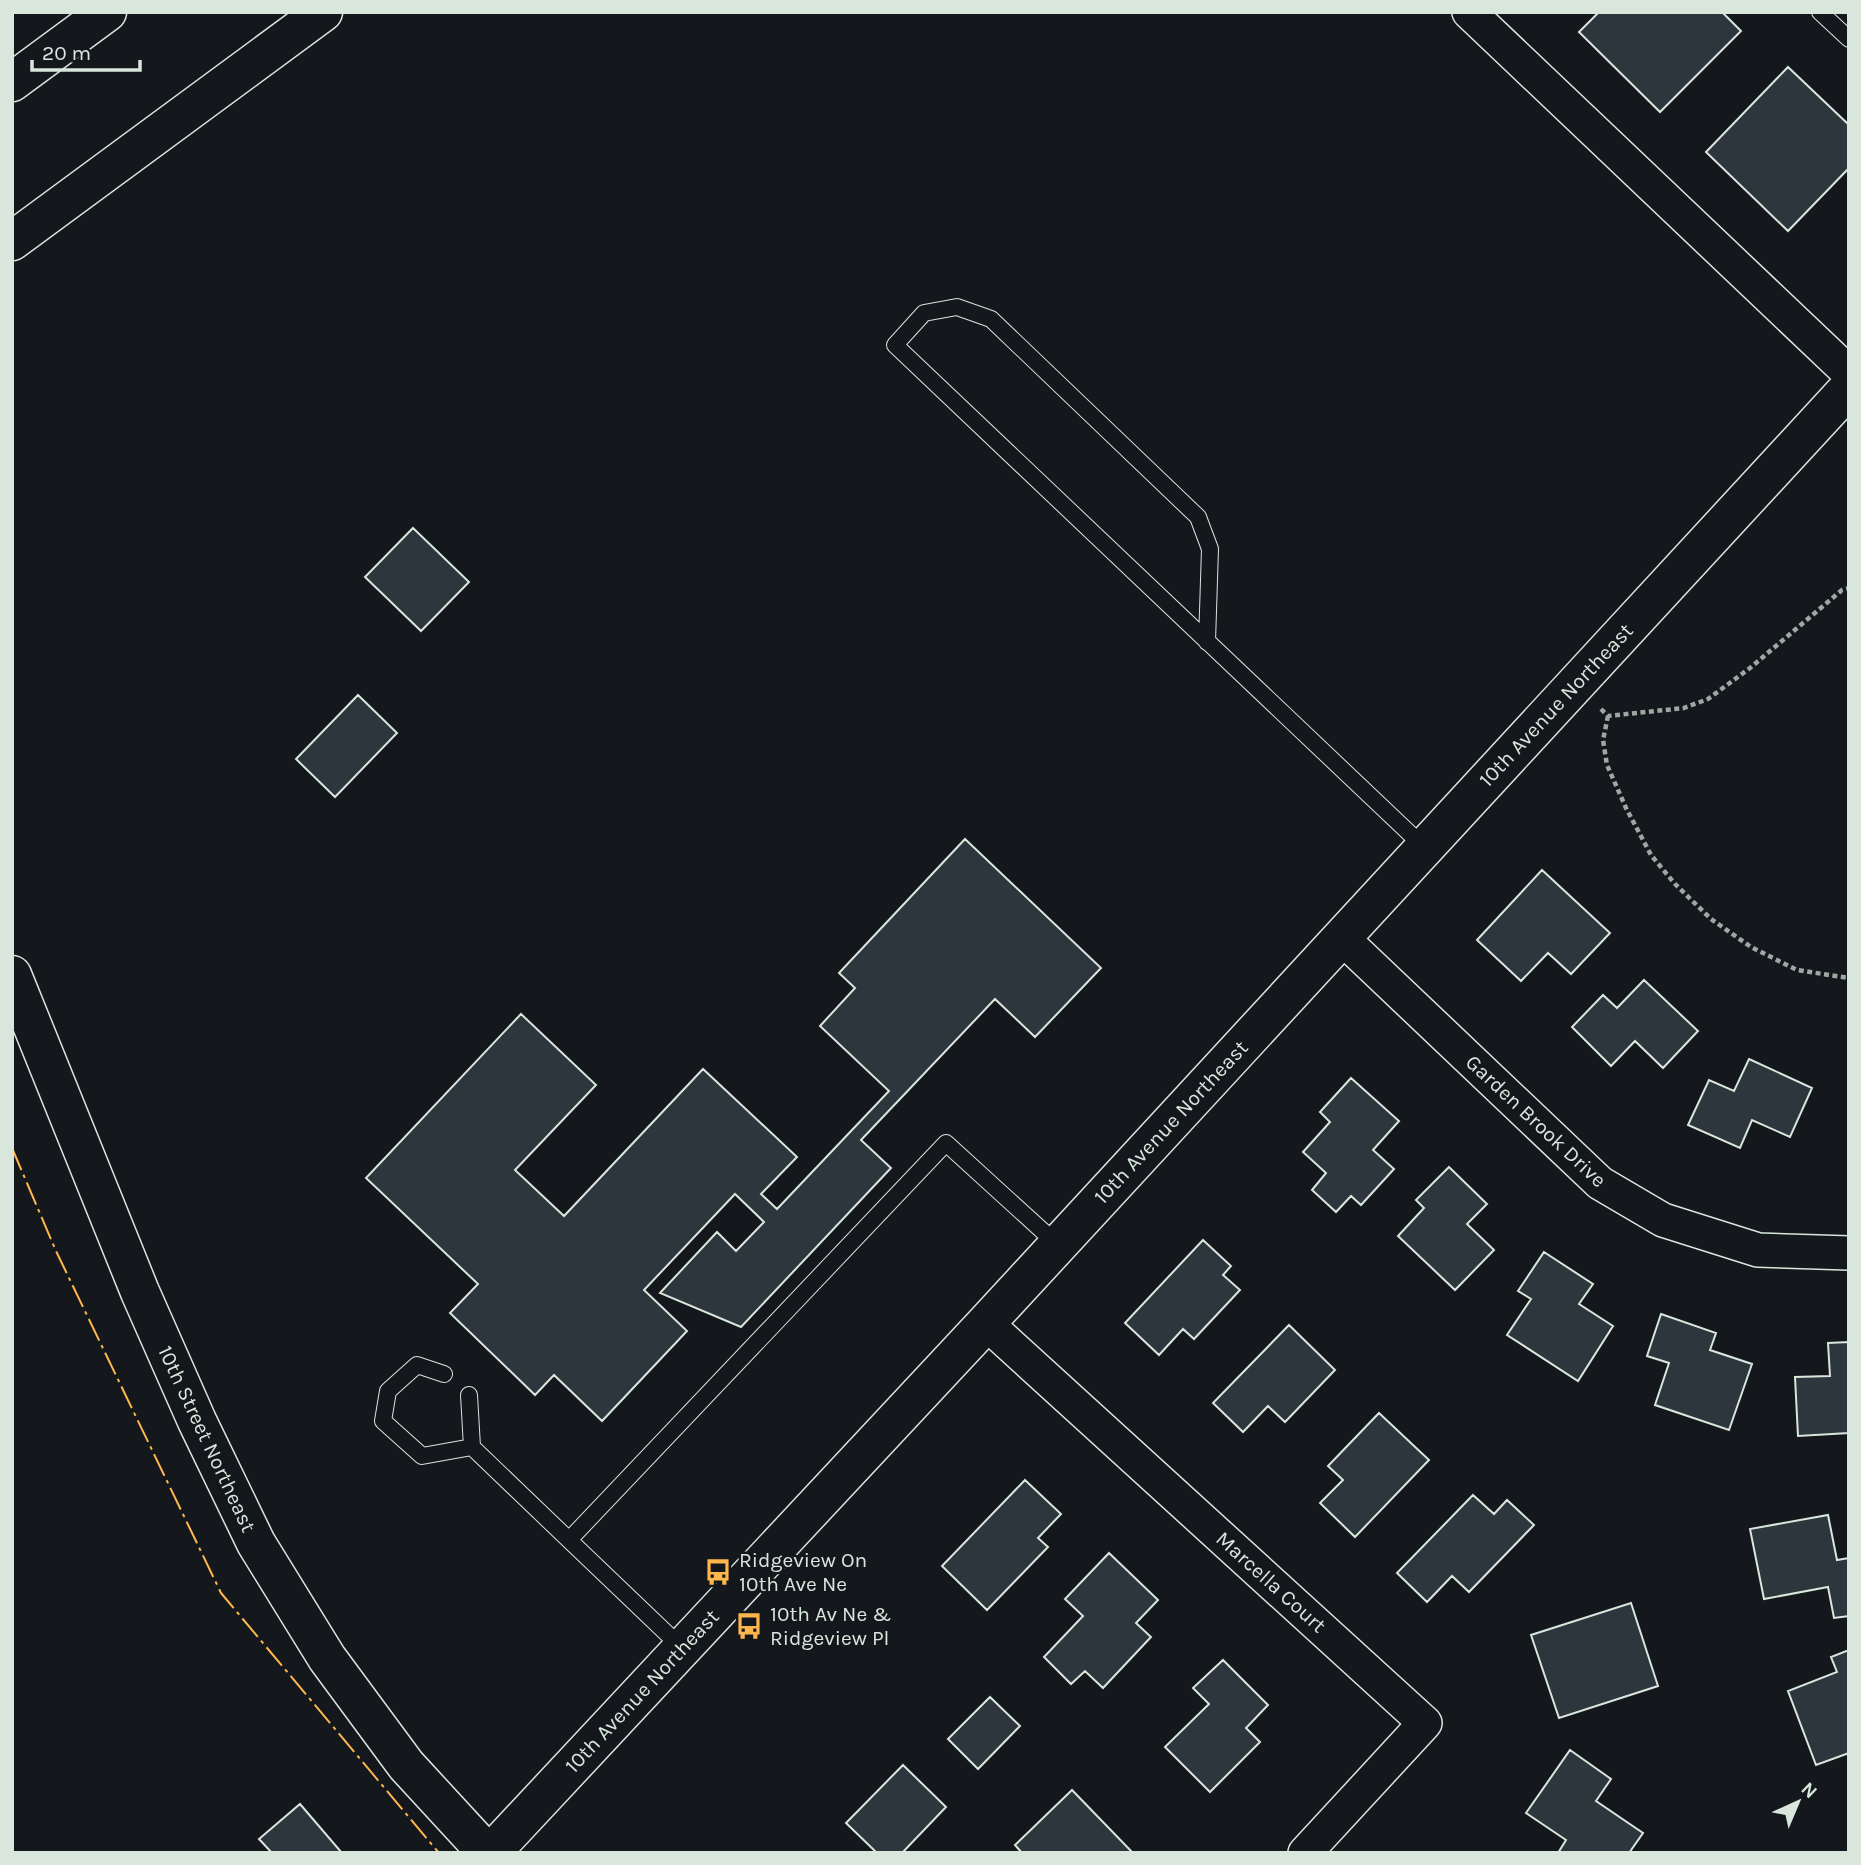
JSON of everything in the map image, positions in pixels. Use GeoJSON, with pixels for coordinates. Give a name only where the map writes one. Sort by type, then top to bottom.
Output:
{"type":"FeatureCollection","features":[{"type":"Feature","properties":{"kind":"main road"},"geometry":{"type":"LineString","coordinates":[[12,82],[107,12]]}},
{"type":"Feature","properties":{"kind":"main road"},"geometry":{"type":"LineString","coordinates":[[12,241],[323,12]]}},
{"type":"Feature","properties":{"kind":"main road","name":"10th Avenue Northeast"},"geometry":{"type":"LineString","coordinates":[[489,1853],[1058,1245],[1849,388]]}},
{"type":"Feature","properties":{"kind":"main road","name":"10th Street Northeast"},"geometry":{"type":"LineString","coordinates":[[12,975],[139,1292],[256,1543],[327,1658],[406,1765],[489,1853]]}},
{"type":"Feature","properties":{"kind":"street"},"geometry":{"type":"LineString","coordinates":[[1468,12],[1849,373]]}},
{"type":"Feature","properties":{"kind":"street","name":"Garden Brook Drive"},"geometry":{"type":"LineString","coordinates":[[1341,937],[1600,1183],[1662,1220],[1758,1250],[1849,1253]]}},
{"type":"Feature","properties":{"kind":"street","name":"Marcella Court"},"geometry":{"type":"LineString","coordinates":[[986,1322],[1425,1723],[1304,1853]]}},
{"type":"Feature","properties":{"kind":"lane"},"geometry":{"type":"LineString","coordinates":[[1820,12],[1849,39]]}},
{"type":"Feature","properties":{"kind":"lane"},"geometry":{"type":"LineString","coordinates":[[1207,642],[1210,549],[1198,517],[991,318],[957,307],[924,313],[895,345],[1207,642],[1424,847]]}},
{"type":"Feature","properties":{"kind":"lane"},"geometry":{"type":"LineString","coordinates":[[569,1540],[946,1143],[1058,1245]]}},
{"type":"Feature","properties":{"kind":"lane"},"geometry":{"type":"LineString","coordinates":[[444,1374],[417,1364],[388,1391],[383,1420],[422,1456],[472,1447]]}},
{"type":"Feature","properties":{"kind":"lane"},"geometry":{"type":"LineString","coordinates":[[469,1395],[472,1447],[682,1648]]}},
{"type":"Feature","properties":{"kind":"path"},"geometry":{"type":"LineString","coordinates":[[1574,685],[1608,716],[1685,708],[1708,699],[1849,587]]}},
{"type":"Feature","properties":{"kind":"path"},"geometry":{"type":"LineString","coordinates":[[1608,716],[1603,740],[1607,765],[1651,855],[1675,884],[1711,919],[1751,947],[1797,970],[1849,978]]}},
{"type":"Feature","properties":{"kind":"building"},"geometry":{"type":"Polygon","coordinates":[[[1599,12],[1722,12],[1741,31],[1660,112],[1579,32],[1599,12]]]}},
{"type":"Feature","properties":{"kind":"building"},"geometry":{"type":"Polygon","coordinates":[[[1788,67],[1849,125],[1849,168],[1788,231],[1706,152],[1788,67]]]}},
{"type":"Feature","properties":{"kind":"building"},"geometry":{"type":"Polygon","coordinates":[[[413,528],[469,582],[421,631],[365,577],[413,528]]]}},
{"type":"Feature","properties":{"kind":"building"},"geometry":{"type":"Polygon","coordinates":[[[358,695],[397,733],[335,797],[296,759],[358,695]]]}},
{"type":"Feature","properties":{"kind":"building"},"geometry":{"type":"Polygon","coordinates":[[[965,839],[1101,968],[1035,1037],[995,999],[861,1140],[891,1168],[741,1327],[660,1293],[717,1232],[736,1251],[764,1222],[735,1194],[644,1290],[687,1331],[602,1421],[554,1375],[535,1395],[450,1313],[478,1284],[366,1178],[521,1014],[596,1085],[515,1170],[564,1216],[703,1069],[797,1157],[761,1194],[777,1209],[889,1091],[820,1026],[855,988],[839,973],[965,839]]]}},
{"type":"Feature","properties":{"kind":"building"},"geometry":{"type":"Polygon","coordinates":[[[1542,870],[1610,933],[1571,974],[1548,953],[1521,981],[1477,940],[1542,870]]]}},
{"type":"Feature","properties":{"kind":"building"},"geometry":{"type":"Polygon","coordinates":[[[1644,980],[1698,1031],[1663,1068],[1635,1041],[1611,1066],[1572,1027],[1603,995],[1617,1008],[1644,980]]]}},
{"type":"Feature","properties":{"kind":"building"},"geometry":{"type":"Polygon","coordinates":[[[1749,1059],[1812,1088],[1790,1137],[1752,1120],[1740,1148],[1688,1125],[1709,1080],[1734,1091],[1749,1059]]]}},
{"type":"Feature","properties":{"kind":"building"},"geometry":{"type":"Polygon","coordinates":[[[1351,1078],[1399,1121],[1373,1150],[1394,1169],[1361,1205],[1351,1196],[1336,1212],[1312,1190],[1326,1173],[1303,1152],[1330,1122],[1320,1112],[1351,1078]]]}},
{"type":"Feature","properties":{"kind":"building"},"geometry":{"type":"Polygon","coordinates":[[[1449,1167],[1487,1204],[1467,1224],[1494,1250],[1455,1290],[1398,1236],[1424,1208],[1416,1200],[1449,1167]]]}},
{"type":"Feature","properties":{"kind":"building"},"geometry":{"type":"Polygon","coordinates":[[[1203,1240],[1231,1266],[1223,1275],[1240,1290],[1194,1339],[1183,1329],[1159,1355],[1125,1323],[1203,1240]]]}},
{"type":"Feature","properties":{"kind":"building"},"geometry":{"type":"Polygon","coordinates":[[[1544,1252],[1593,1284],[1579,1304],[1613,1326],[1578,1381],[1507,1335],[1531,1299],[1518,1291],[1544,1252]]]}},
{"type":"Feature","properties":{"kind":"building"},"geometry":{"type":"Polygon","coordinates":[[[1661,1314],[1716,1333],[1710,1350],[1752,1364],[1729,1430],[1655,1405],[1669,1363],[1647,1356],[1661,1314]]]}},
{"type":"Feature","properties":{"kind":"building"},"geometry":{"type":"Polygon","coordinates":[[[1289,1325],[1335,1370],[1285,1422],[1268,1406],[1243,1432],[1213,1403],[1289,1325]]]}},
{"type":"Feature","properties":{"kind":"building"},"geometry":{"type":"Polygon","coordinates":[[[1849,1342],[1849,1433],[1798,1436],[1795,1377],[1830,1376],[1828,1343],[1849,1342]]]}},
{"type":"Feature","properties":{"kind":"building"},"geometry":{"type":"Polygon","coordinates":[[[1379,1413],[1429,1460],[1355,1537],[1320,1503],[1343,1480],[1328,1466],[1379,1413]]]}},
{"type":"Feature","properties":{"kind":"building"},"geometry":{"type":"Polygon","coordinates":[[[1025,1480],[1061,1514],[1038,1538],[1048,1547],[987,1610],[942,1566],[1025,1480]]]}},
{"type":"Feature","properties":{"kind":"building"},"geometry":{"type":"Polygon","coordinates":[[[1473,1495],[1494,1514],[1507,1500],[1534,1525],[1469,1592],[1452,1576],[1427,1602],[1397,1573],[1473,1495]]]}},
{"type":"Feature","properties":{"kind":"building"},"geometry":{"type":"Polygon","coordinates":[[[1828,1515],[1837,1560],[1849,1558],[1849,1616],[1834,1618],[1828,1587],[1764,1599],[1750,1529],[1828,1515]]]}},
{"type":"Feature","properties":{"kind":"building"},"geometry":{"type":"Polygon","coordinates":[[[1109,1553],[1158,1600],[1136,1623],[1151,1637],[1103,1688],[1085,1671],[1071,1684],[1044,1657],[1083,1616],[1065,1599],[1109,1553]]]}},
{"type":"Feature","properties":{"kind":"building"},"geometry":{"type":"Polygon","coordinates":[[[1631,1603],[1658,1686],[1559,1718],[1531,1635],[1631,1603]]]}},
{"type":"Feature","properties":{"kind":"building"},"geometry":{"type":"Polygon","coordinates":[[[1849,1650],[1849,1753],[1816,1765],[1788,1691],[1837,1672],[1831,1657],[1849,1650]]]}},
{"type":"Feature","properties":{"kind":"building"},"geometry":{"type":"Polygon","coordinates":[[[1223,1660],[1268,1705],[1246,1728],[1260,1742],[1210,1792],[1165,1747],[1209,1704],[1193,1688],[1223,1660]]]}},
{"type":"Feature","properties":{"kind":"building"},"geometry":{"type":"Polygon","coordinates":[[[990,1697],[1020,1726],[978,1769],[948,1739],[990,1697]]]}},
{"type":"Feature","properties":{"kind":"building"},"geometry":{"type":"Polygon","coordinates":[[[1570,1750],[1611,1779],[1596,1801],[1643,1833],[1629,1853],[1558,1853],[1566,1840],[1526,1813],[1570,1750]]]}},
{"type":"Feature","properties":{"kind":"building"},"geometry":{"type":"Polygon","coordinates":[[[903,1765],[946,1807],[902,1853],[877,1853],[846,1823],[903,1765]]]}},
{"type":"Feature","properties":{"kind":"building"},"geometry":{"type":"Polygon","coordinates":[[[1072,1790],[1133,1853],[1022,1853],[1015,1845],[1072,1790]]]}},
{"type":"Feature","properties":{"kind":"building"},"geometry":{"type":"Polygon","coordinates":[[[300,1804],[342,1853],[272,1853],[259,1839],[300,1804]]]}},
{"type":"Feature","properties":{"kind":"power"},"geometry":{"type":"LineString","coordinates":[[12,1148],[56,1251],[221,1593],[439,1853]]}},
{"type":"Feature","properties":{"kind":"place","name":"Ridgeview On 10th Ave Ne"},"geometry":{"type":"Point","coordinates":[718,1572]}},
{"type":"Feature","properties":{"kind":"place","name":"10th Av Ne & Ridgeview Pl"},"geometry":{"type":"Point","coordinates":[749,1626]}}]}
